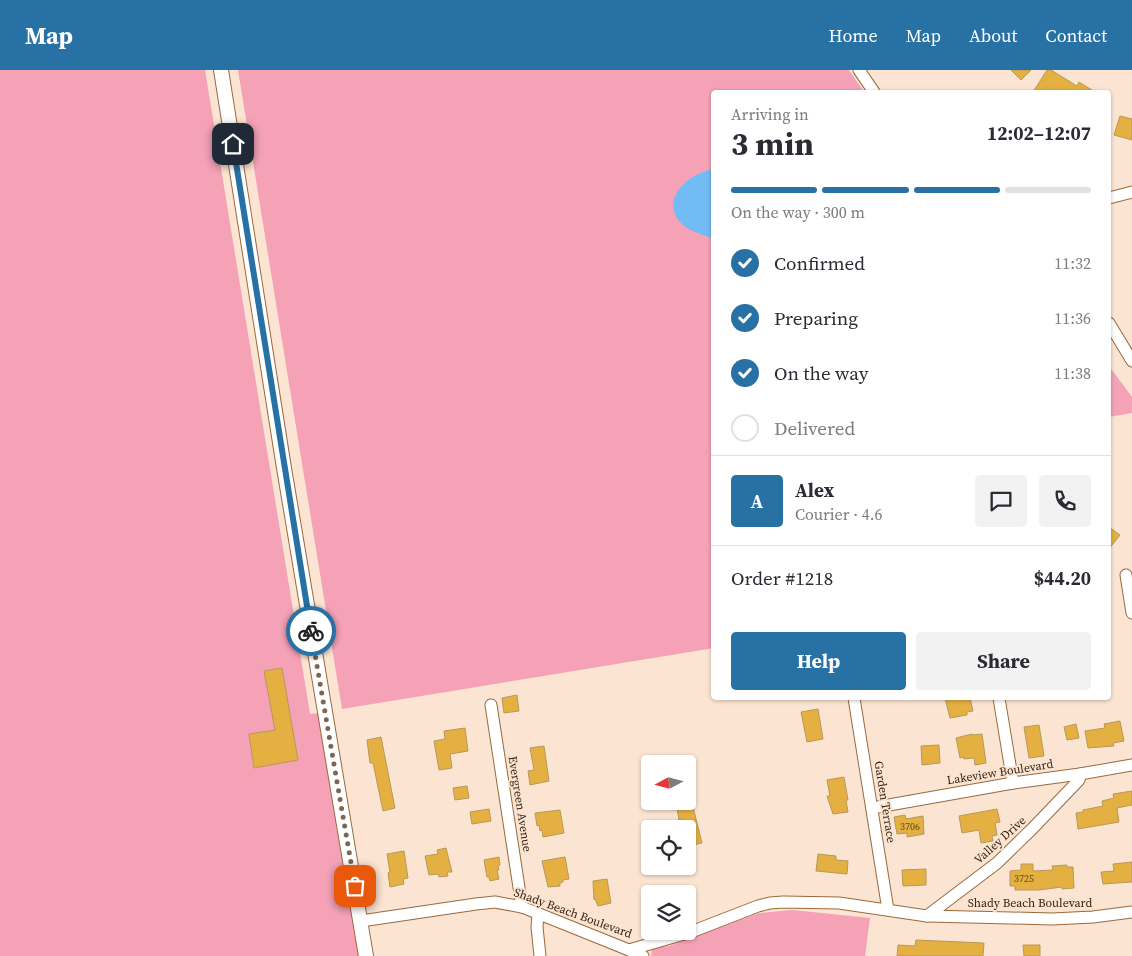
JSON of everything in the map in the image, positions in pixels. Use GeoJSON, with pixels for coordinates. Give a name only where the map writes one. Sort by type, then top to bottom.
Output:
{"type":"FeatureCollection","features":[{"type":"Feature","properties":{"kind":"street"},"geometry":{"type":"LineString","coordinates":[[221,70],[284,468],[366,956]]}},
{"type":"Feature","properties":{"kind":"street"},"geometry":{"type":"LineString","coordinates":[[859,70],[873,90]]}},
{"type":"Feature","properties":{"kind":"street"},"geometry":{"type":"LineString","coordinates":[[1111,197],[1132,192]]}},
{"type":"Feature","properties":{"kind":"street"},"geometry":{"type":"LineString","coordinates":[[1111,326],[1132,361]]}},
{"type":"Feature","properties":{"kind":"street"},"geometry":{"type":"LineString","coordinates":[[1126,575],[1132,614]]}},
{"type":"Feature","properties":{"kind":"street","name":"Garden Terrace"},"geometry":{"type":"LineString","coordinates":[[854,700],[888,910]]}},
{"type":"Feature","properties":{"kind":"street"},"geometry":{"type":"LineString","coordinates":[[999,700],[1013,783]]}},
{"type":"Feature","properties":{"kind":"street","name":"Evergreen Avenue"},"geometry":{"type":"LineString","coordinates":[[491,705],[522,907]]}},
{"type":"Feature","properties":{"kind":"street","name":"Lakeview Boulevard"},"geometry":{"type":"LineString","coordinates":[[872,808],[1013,783],[1132,765]]}},
{"type":"Feature","properties":{"kind":"street","name":"Valley Drive"},"geometry":{"type":"LineString","coordinates":[[927,916],[996,863],[1034,828],[1080,780],[1080,774]]}},
{"type":"Feature","properties":{"kind":"street","name":"Shady Beach Boulevard"},"geometry":{"type":"LineString","coordinates":[[361,921],[495,902],[522,907],[629,950],[692,932],[770,903],[839,903],[927,916],[1052,919],[1132,912]]}},
{"type":"Feature","properties":{"kind":"street"},"geometry":{"type":"LineString","coordinates":[[538,913],[537,927],[540,956]]}},
{"type":"Feature","properties":{"kind":"street"},"geometry":{"type":"LineString","coordinates":[[629,950],[643,956]]}},
{"type":"Feature","properties":{"kind":"shaded area"},"geometry":{"type":"Polygon","coordinates":[[[0,70],[205,70],[310,714],[326,712],[363,956],[0,956],[0,70]]]}},
{"type":"Feature","properties":{"kind":"shaded area"},"geometry":{"type":"Polygon","coordinates":[[[238,70],[849,70],[863,90],[711,90],[711,648],[342,709],[238,70]]]}},
{"type":"Feature","properties":{"kind":"shaded area"},"geometry":{"type":"Polygon","coordinates":[[[1111,369],[1132,397],[1132,413],[1111,417],[1111,369]]]}},
{"type":"Feature","properties":{"kind":"shaded area"},"geometry":{"type":"Polygon","coordinates":[[[793,910],[870,918],[865,956],[651,956],[652,948],[669,946],[685,940],[696,940],[696,936],[759,913],[793,910]]]}},
{"type":"Feature","properties":{"kind":"water"},"geometry":{"type":"Polygon","coordinates":[[[711,170],[711,238],[684,226],[677,218],[674,209],[674,200],[682,185],[697,174],[711,170]]]}},
{"type":"Feature","properties":{"kind":"building"},"geometry":{"type":"Polygon","coordinates":[[[1011,70],[1031,70],[1021,80],[1011,70]]]}},
{"type":"Feature","properties":{"kind":"building"},"geometry":{"type":"Polygon","coordinates":[[[1047,70],[1051,70],[1077,86],[1079,82],[1092,90],[1034,90],[1047,70]]]}},
{"type":"Feature","properties":{"kind":"building"},"geometry":{"type":"Polygon","coordinates":[[[1120,116],[1132,119],[1132,140],[1114,135],[1120,116]]]}},
{"type":"Feature","properties":{"kind":"building"},"geometry":{"type":"Polygon","coordinates":[[[1111,528],[1120,535],[1111,546],[1111,528]]]}},
{"type":"Feature","properties":{"kind":"building"},"geometry":{"type":"Polygon","coordinates":[[[282,668],[298,760],[254,768],[249,734],[275,730],[264,671],[282,668]]]}},
{"type":"Feature","properties":{"kind":"building"},"geometry":{"type":"Polygon","coordinates":[[[517,695],[519,711],[504,713],[502,698],[517,695]]]}},
{"type":"Feature","properties":{"kind":"building"},"geometry":{"type":"Polygon","coordinates":[[[946,700],[970,700],[973,711],[967,712],[967,715],[950,718],[946,700]]]}},
{"type":"Feature","properties":{"kind":"building"},"geometry":{"type":"Polygon","coordinates":[[[818,709],[823,739],[807,742],[801,712],[818,709]]]}},
{"type":"Feature","properties":{"kind":"building"},"geometry":{"type":"Polygon","coordinates":[[[1120,721],[1124,741],[1113,743],[1114,746],[1088,748],[1085,731],[1105,728],[1104,724],[1120,721]]]}},
{"type":"Feature","properties":{"kind":"building"},"geometry":{"type":"Polygon","coordinates":[[[1076,724],[1079,738],[1067,740],[1064,727],[1076,724]]]}},
{"type":"Feature","properties":{"kind":"building"},"geometry":{"type":"Polygon","coordinates":[[[1039,725],[1044,756],[1029,758],[1024,727],[1039,725]]]}},
{"type":"Feature","properties":{"kind":"building"},"geometry":{"type":"Polygon","coordinates":[[[465,728],[468,751],[450,754],[452,768],[439,770],[434,741],[445,739],[444,731],[465,728]]]}},
{"type":"Feature","properties":{"kind":"building"},"geometry":{"type":"Polygon","coordinates":[[[972,734],[982,734],[986,763],[975,765],[974,758],[960,758],[956,738],[972,734]]]}},
{"type":"Feature","properties":{"kind":"building"},"geometry":{"type":"Polygon","coordinates":[[[381,737],[395,808],[383,811],[373,763],[370,763],[367,740],[381,737]]]}},
{"type":"Feature","properties":{"kind":"building"},"geometry":{"type":"Polygon","coordinates":[[[939,745],[940,763],[922,765],[921,746],[939,745]]]}},
{"type":"Feature","properties":{"kind":"building"},"geometry":{"type":"Polygon","coordinates":[[[544,746],[549,781],[530,785],[528,771],[534,770],[530,748],[544,746]]]}},
{"type":"Feature","properties":{"kind":"building"},"geometry":{"type":"Polygon","coordinates":[[[844,777],[848,812],[833,814],[827,796],[830,796],[827,780],[844,777]]]}},
{"type":"Feature","properties":{"kind":"building"},"geometry":{"type":"Polygon","coordinates":[[[467,786],[469,798],[455,800],[453,788],[467,786]]]}},
{"type":"Feature","properties":{"kind":"building"},"geometry":{"type":"Polygon","coordinates":[[[1132,791],[1132,805],[1117,808],[1119,822],[1078,829],[1076,813],[1103,806],[1102,801],[1114,798],[1113,794],[1132,791]]]}},
{"type":"Feature","properties":{"kind":"building"},"geometry":{"type":"Polygon","coordinates":[[[489,809],[491,821],[472,824],[470,812],[489,809]]]}},
{"type":"Feature","properties":{"kind":"building"},"geometry":{"type":"Polygon","coordinates":[[[997,809],[1000,822],[995,823],[997,835],[992,836],[993,841],[981,843],[979,830],[962,833],[959,816],[997,809]]]}},
{"type":"Feature","properties":{"kind":"building"},"geometry":{"type":"Polygon","coordinates":[[[560,810],[564,833],[543,837],[542,830],[540,831],[539,825],[537,826],[535,813],[560,810]]]}},
{"type":"Feature","properties":{"kind":"building"},"geometry":{"type":"Polygon","coordinates":[[[677,810],[694,810],[702,843],[696,844],[696,820],[679,820],[677,810]]]}},
{"type":"Feature","properties":{"kind":"building"},"geometry":{"type":"Polygon","coordinates":[[[905,815],[906,819],[923,816],[924,834],[907,837],[907,833],[897,834],[894,817],[905,815]]]}},
{"type":"Feature","properties":{"kind":"building"},"geometry":{"type":"Polygon","coordinates":[[[446,848],[452,872],[447,872],[448,876],[429,875],[425,856],[438,854],[437,850],[446,848]]]}},
{"type":"Feature","properties":{"kind":"building"},"geometry":{"type":"Polygon","coordinates":[[[404,851],[408,878],[403,879],[404,884],[390,887],[387,854],[404,851]]]}},
{"type":"Feature","properties":{"kind":"building"},"geometry":{"type":"Polygon","coordinates":[[[818,854],[836,856],[836,860],[848,861],[847,874],[816,871],[818,854]]]}},
{"type":"Feature","properties":{"kind":"building"},"geometry":{"type":"Polygon","coordinates":[[[499,857],[500,865],[498,866],[499,870],[497,870],[499,879],[490,881],[489,877],[487,877],[484,860],[499,857]]]}},
{"type":"Feature","properties":{"kind":"building"},"geometry":{"type":"Polygon","coordinates":[[[565,857],[569,879],[563,880],[560,886],[548,887],[542,861],[565,857]]]}},
{"type":"Feature","properties":{"kind":"building"},"geometry":{"type":"Polygon","coordinates":[[[1132,862],[1132,882],[1103,884],[1101,872],[1114,871],[1113,864],[1132,862]]]}},
{"type":"Feature","properties":{"kind":"building"},"geometry":{"type":"Polygon","coordinates":[[[1021,864],[1033,864],[1033,871],[1053,870],[1052,866],[1067,865],[1067,867],[1073,867],[1074,888],[1015,890],[1015,886],[1010,886],[1010,871],[1021,870],[1021,864]]]}},
{"type":"Feature","properties":{"kind":"building"},"geometry":{"type":"Polygon","coordinates":[[[926,869],[926,885],[903,886],[902,870],[926,869]]]}},
{"type":"Feature","properties":{"kind":"building"},"geometry":{"type":"Polygon","coordinates":[[[607,879],[611,903],[598,906],[594,900],[593,881],[607,879]]]}},
{"type":"Feature","properties":{"kind":"building"},"geometry":{"type":"Polygon","coordinates":[[[916,940],[984,943],[983,956],[897,956],[898,945],[915,946],[916,940]]]}},
{"type":"Feature","properties":{"kind":"building"},"geometry":{"type":"Polygon","coordinates":[[[1023,945],[1040,945],[1040,956],[1024,956],[1023,945]]]}},
{"type":"Feature","properties":{"kind":"way so far"},"geometry":{"type":"LineString","coordinates":[[311,631],[355,886]]}},
{"type":"Feature","properties":{"kind":"route"},"geometry":{"type":"LineString","coordinates":[[233,144],[311,631]]}}]}
